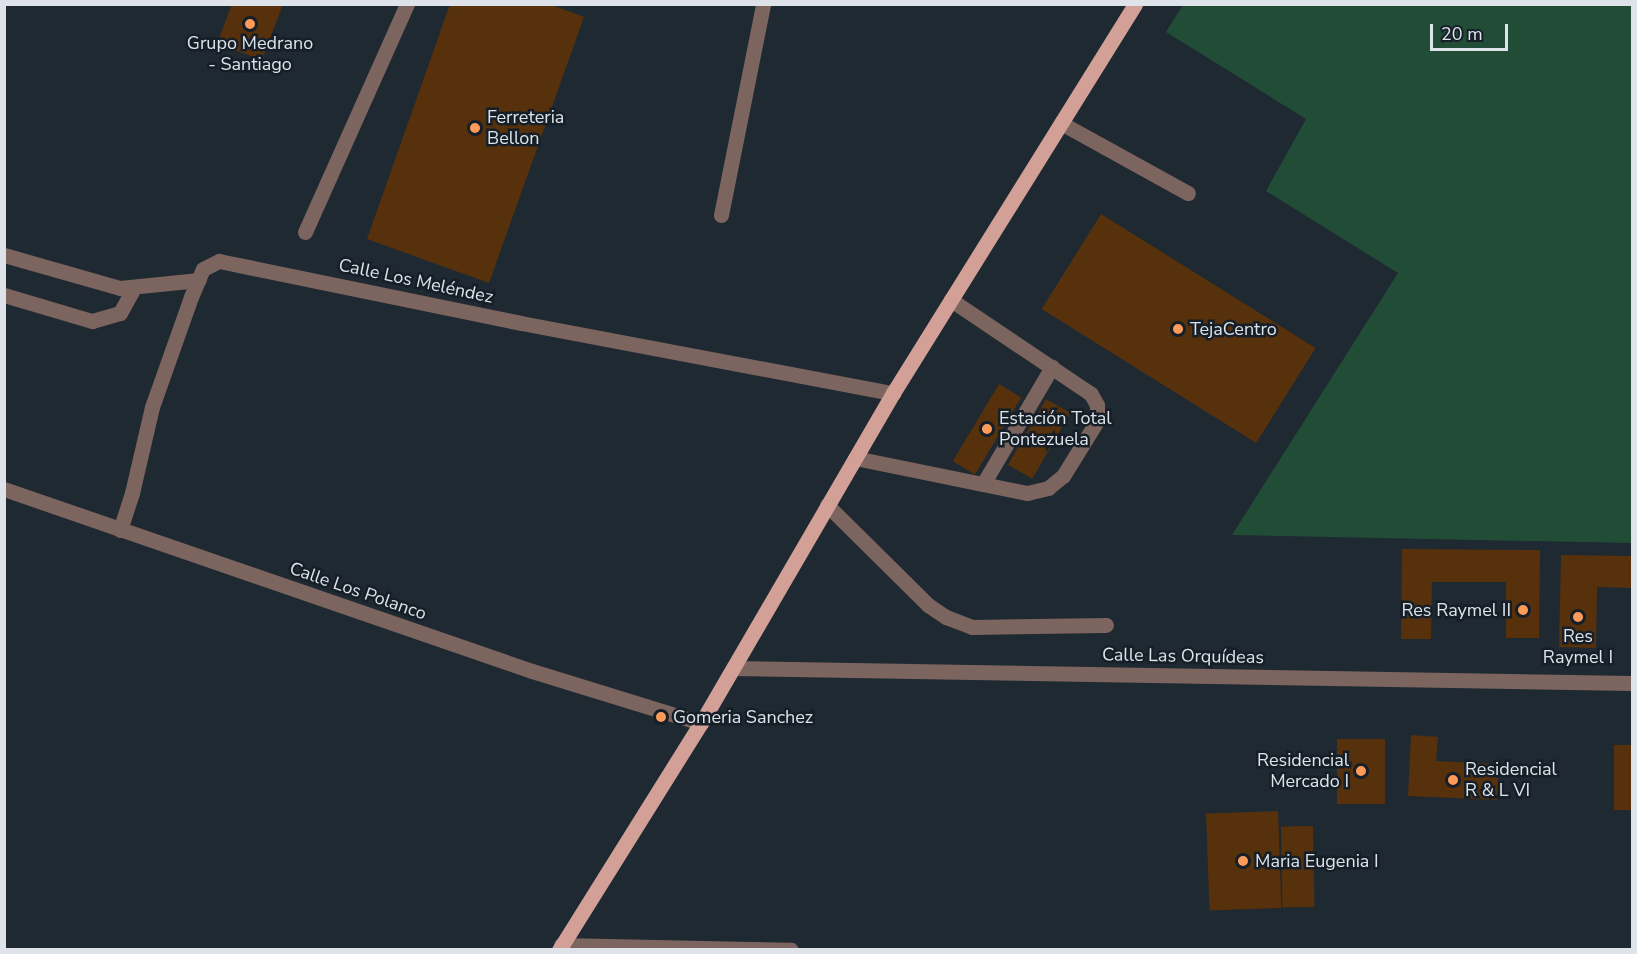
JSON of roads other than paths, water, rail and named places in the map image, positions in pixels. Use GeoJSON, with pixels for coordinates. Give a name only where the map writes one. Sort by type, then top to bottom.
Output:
{"type":"FeatureCollection","features":[{"type":"Feature","properties":{"kind":"main road"},"geometry":{"type":"LineString","coordinates":[[560,947],[701,723],[893,393],[1135,4]]}},
{"type":"Feature","properties":{"kind":"street"},"geometry":{"type":"LineString","coordinates":[[305,232],[407,4]]}},
{"type":"Feature","properties":{"kind":"street"},"geometry":{"type":"LineString","coordinates":[[721,215],[763,4]]}},
{"type":"Feature","properties":{"kind":"street"},"geometry":{"type":"LineString","coordinates":[[1061,123],[1188,192]]}},
{"type":"Feature","properties":{"kind":"street"},"geometry":{"type":"LineString","coordinates":[[4,255],[120,288],[199,280]]}},
{"type":"Feature","properties":{"kind":"street","name":"Calle Los Meléndez"},"geometry":{"type":"LineString","coordinates":[[120,530],[132,493],[152,406],[203,269],[219,261],[509,320],[893,393]]}},
{"type":"Feature","properties":{"kind":"street"},"geometry":{"type":"LineString","coordinates":[[4,295],[92,321],[120,314],[134,288]]}},
{"type":"Feature","properties":{"kind":"street"},"geometry":{"type":"LineString","coordinates":[[855,458],[1027,492],[1048,488],[1063,477],[1097,421],[1097,405],[1091,394],[951,300]]}},
{"type":"Feature","properties":{"kind":"street"},"geometry":{"type":"LineString","coordinates":[[983,484],[1052,367]]}},
{"type":"Feature","properties":{"kind":"street","name":"Calle Los Polanco"},"geometry":{"type":"LineString","coordinates":[[4,489],[532,671],[701,723]]}},
{"type":"Feature","properties":{"kind":"street"},"geometry":{"type":"LineString","coordinates":[[827,505],[928,605],[946,617],[972,627],[1106,626]]}},
{"type":"Feature","properties":{"kind":"street","name":"Calle Las Orquídeas"},"geometry":{"type":"LineString","coordinates":[[733,668],[1632,683]]}},
{"type":"Feature","properties":{"kind":"street"},"geometry":{"type":"LineString","coordinates":[[560,947],[791,950]]}},
{"type":"Feature","properties":{"kind":"place","name":"Grupo Medrano - Santiago"},"geometry":{"type":"Point","coordinates":[250,24]}},
{"type":"Feature","properties":{"kind":"place","name":"Ferreteria Bellon"},"geometry":{"type":"Point","coordinates":[475,128]}},
{"type":"Feature","properties":{"kind":"place","name":"TejaCentro"},"geometry":{"type":"Point","coordinates":[1178,329]}},
{"type":"Feature","properties":{"kind":"place","name":"Estación Total Pontezuela"},"geometry":{"type":"Point","coordinates":[987,429]}},
{"type":"Feature","properties":{"kind":"place","name":"Res Raymel II"},"geometry":{"type":"Point","coordinates":[1523,610]}},
{"type":"Feature","properties":{"kind":"place","name":"Res Raymel I"},"geometry":{"type":"Point","coordinates":[1578,617]}},
{"type":"Feature","properties":{"kind":"place","name":"Gomeria Sanchez"},"geometry":{"type":"Point","coordinates":[661,717]}},
{"type":"Feature","properties":{"kind":"place","name":"Residencial Mercado I"},"geometry":{"type":"Point","coordinates":[1361,771]}},
{"type":"Feature","properties":{"kind":"place","name":"Residencial R & L VI"},"geometry":{"type":"Point","coordinates":[1453,780]}},
{"type":"Feature","properties":{"kind":"place","name":"Maria Eugenia I"},"geometry":{"type":"Point","coordinates":[1243,861]}}]}
